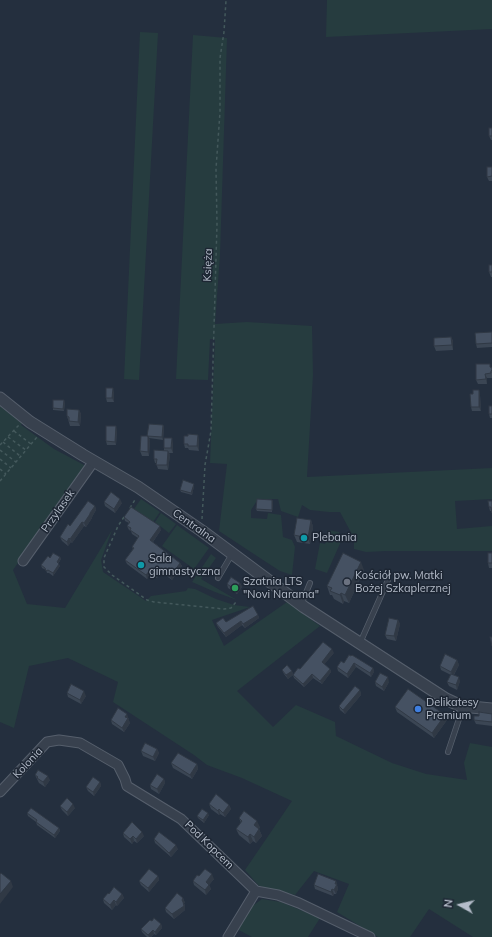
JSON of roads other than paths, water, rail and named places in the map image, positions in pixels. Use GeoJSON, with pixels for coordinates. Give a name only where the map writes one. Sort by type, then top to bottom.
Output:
{"type":"FeatureCollection","features":[{"type":"Feature","properties":{"kind":"street","name":"Centralna"},"geometry":{"type":"LineString","coordinates":[[0,398],[30,422],[142,490],[202,531],[301,605],[446,699],[461,706],[492,709]]}},
{"type":"Feature","properties":{"kind":"street","name":"Przylasek"},"geometry":{"type":"LineString","coordinates":[[23,561],[94,461]]}},
{"type":"Feature","properties":{"kind":"street","name":"Kolonia"},"geometry":{"type":"LineString","coordinates":[[0,792],[47,742],[59,740]]}},
{"type":"Feature","properties":{"kind":"street","name":"Pod Kopcem"},"geometry":{"type":"LineString","coordinates":[[59,740],[80,743],[118,765],[127,786],[181,819],[256,892]]}},
{"type":"Feature","properties":{"kind":"street"},"geometry":{"type":"LineString","coordinates":[[228,937],[256,892],[278,895],[299,903],[370,937]]}},
{"type":"Feature","properties":{"kind":"lane"},"geometry":{"type":"LineString","coordinates":[[218,578],[232,554]]}},
{"type":"Feature","properties":{"kind":"lane"},"geometry":{"type":"LineString","coordinates":[[360,643],[388,580]]}},
{"type":"Feature","properties":{"kind":"lane"},"geometry":{"type":"LineString","coordinates":[[301,605],[310,583]]}},
{"type":"Feature","properties":{"kind":"lane"},"geometry":{"type":"LineString","coordinates":[[448,752],[459,719],[461,706]]}},
{"type":"Feature","properties":{"kind":"place","name":"Plebania"},"geometry":{"type":"Point","coordinates":[304,538]}},
{"type":"Feature","properties":{"kind":"place","name":"Sala gimnastyczna"},"geometry":{"type":"Point","coordinates":[141,565]}},
{"type":"Feature","properties":{"kind":"place","name":"Kościół pw. Matki Bożej Szkaplerznej"},"geometry":{"type":"Point","coordinates":[347,582]}},
{"type":"Feature","properties":{"kind":"place","name":"Szatnia LTS \"Novi Narama\""},"geometry":{"type":"Point","coordinates":[235,588]}},
{"type":"Feature","properties":{"kind":"place","name":"Delikatesy Premium"},"geometry":{"type":"Point","coordinates":[418,709]}}]}
